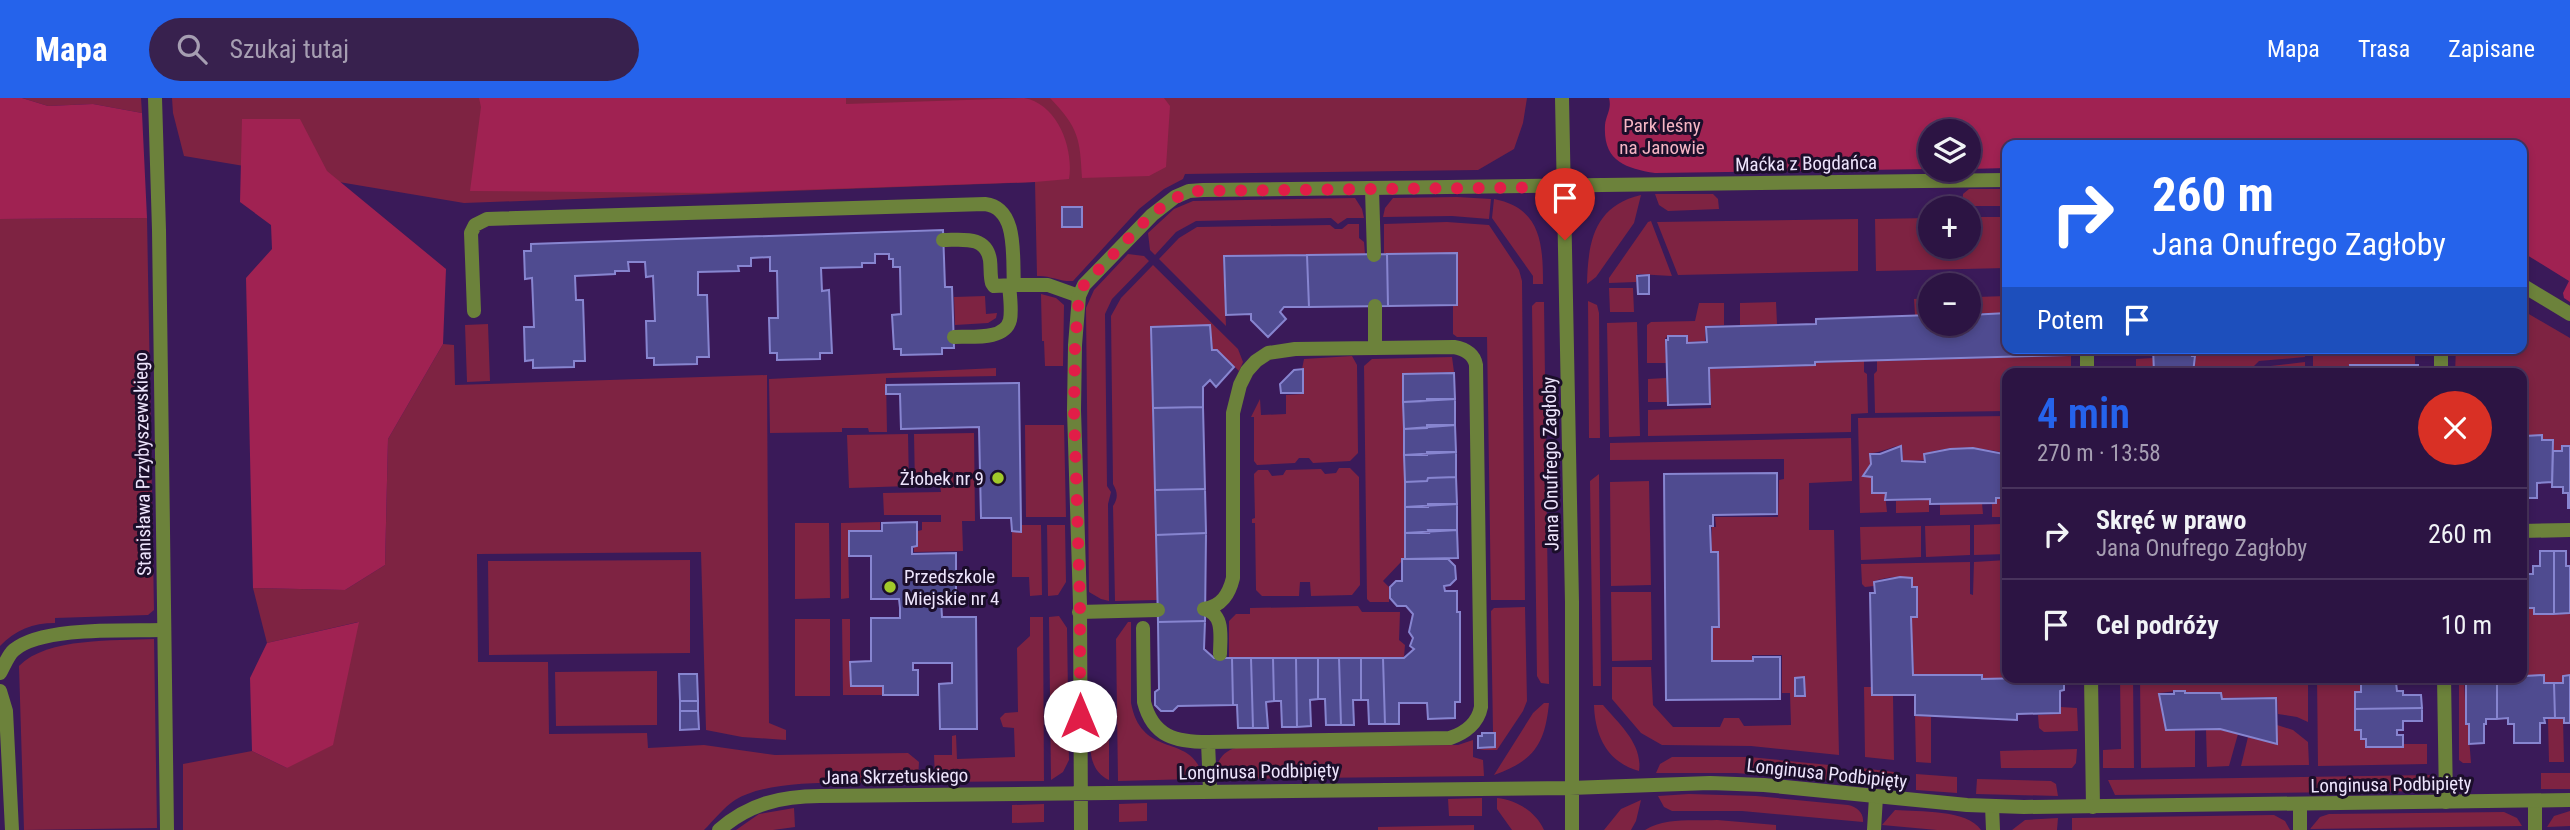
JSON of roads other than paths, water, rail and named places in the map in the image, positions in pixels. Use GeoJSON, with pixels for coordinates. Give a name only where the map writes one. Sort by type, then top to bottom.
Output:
{"type":"FeatureCollection","features":[{"type":"Feature","properties":{"kind":"street","name":"Stanisława Przybyszewskiego"},"geometry":{"type":"LineString","coordinates":[[155,98],[167,830]]}},
{"type":"Feature","properties":{"kind":"street","name":"Jana Onufrego Zagłoby"},"geometry":{"type":"LineString","coordinates":[[1562,98],[1573,694],[1570,788],[1572,830]]}},
{"type":"Feature","properties":{"kind":"street","name":"Maćka z Bogdańca"},"geometry":{"type":"LineString","coordinates":[[1079,296],[1084,285],[1144,222],[1165,204],[1189,191],[2002,180]]}},
{"type":"Feature","properties":{"kind":"street"},"geometry":{"type":"LineString","coordinates":[[1372,189],[1374,255]]}},
{"type":"Feature","properties":{"kind":"street"},"geometry":{"type":"LineString","coordinates":[[474,312],[471,233],[473,226],[486,219],[993,205],[1007,218],[1010,318],[1007,326],[992,335],[954,337]]}},
{"type":"Feature","properties":{"kind":"street"},"geometry":{"type":"LineString","coordinates":[[943,240],[974,240],[982,243],[989,258],[992,283],[995,286],[1048,285],[1079,296],[1074,410],[1079,612],[1080,830]]}},
{"type":"Feature","properties":{"kind":"street"},"geometry":{"type":"LineString","coordinates":[[2527,288],[2570,314]]}},
{"type":"Feature","properties":{"kind":"street"},"geometry":{"type":"LineString","coordinates":[[1375,306],[1375,347]]}},
{"type":"Feature","properties":{"kind":"street"},"geometry":{"type":"LineString","coordinates":[[1143,628],[1144,702],[1147,712],[1157,727],[1170,737],[1185,742],[1450,738],[1463,732],[1479,716],[1481,707],[1475,361],[1468,352],[1454,347],[1282,350],[1268,353],[1256,361],[1243,378],[1233,413],[1235,568],[1231,586],[1223,600],[1205,609],[1212,612],[1219,622],[1220,654]]}},
{"type":"Feature","properties":{"kind":"street"},"geometry":{"type":"LineString","coordinates":[[2527,531],[2570,530]]}},
{"type":"Feature","properties":{"kind":"street"},"geometry":{"type":"LineString","coordinates":[[1079,612],[1158,610]]}},
{"type":"Feature","properties":{"kind":"street"},"geometry":{"type":"LineString","coordinates":[[0,673],[12,650],[51,636],[83,631],[163,630]]}},
{"type":"Feature","properties":{"kind":"street"},"geometry":{"type":"LineString","coordinates":[[2091,683],[2093,807]]}},
{"type":"Feature","properties":{"kind":"street"},"geometry":{"type":"LineString","coordinates":[[2444,683],[2446,802]]}},
{"type":"Feature","properties":{"kind":"street"},"geometry":{"type":"LineString","coordinates":[[0,691],[6,711],[12,830]]}},
{"type":"Feature","properties":{"kind":"street"},"geometry":{"type":"LineString","coordinates":[[1208,742],[1210,790]]}},
{"type":"Feature","properties":{"kind":"street","name":"Longinusa Podbipięty"},"geometry":{"type":"LineString","coordinates":[[1080,794],[1210,790],[1570,788],[1738,783],[1993,806],[2570,800]]}},
{"type":"Feature","properties":{"kind":"street","name":"Jana Skrzetuskiego"},"geometry":{"type":"LineString","coordinates":[[719,830],[752,808],[795,796],[1080,794]]}},
{"type":"Feature","properties":{"kind":"street"},"geometry":{"type":"LineString","coordinates":[[1874,830],[1876,797]]}},
{"type":"Feature","properties":{"kind":"street"},"geometry":{"type":"LineString","coordinates":[[2535,801],[2535,830]]}},
{"type":"Feature","properties":{"kind":"street"},"geometry":{"type":"LineString","coordinates":[[2300,804],[2300,830]]}},
{"type":"Feature","properties":{"kind":"street"},"geometry":{"type":"LineString","coordinates":[[1993,806],[1993,830]]}},
{"type":"Feature","properties":{"kind":"place","name":"Żłobek nr 9"},"geometry":{"type":"Point","coordinates":[998,478]}},
{"type":"Feature","properties":{"kind":"place","name":"Przedszkole Miejskie nr 4"},"geometry":{"type":"Point","coordinates":[890,587]}},
{"type":"Feature","properties":{"kind":"park label","name":"Park leśny na Janowie"},"geometry":{"type":"Point","coordinates":[1662,136]}}]}
